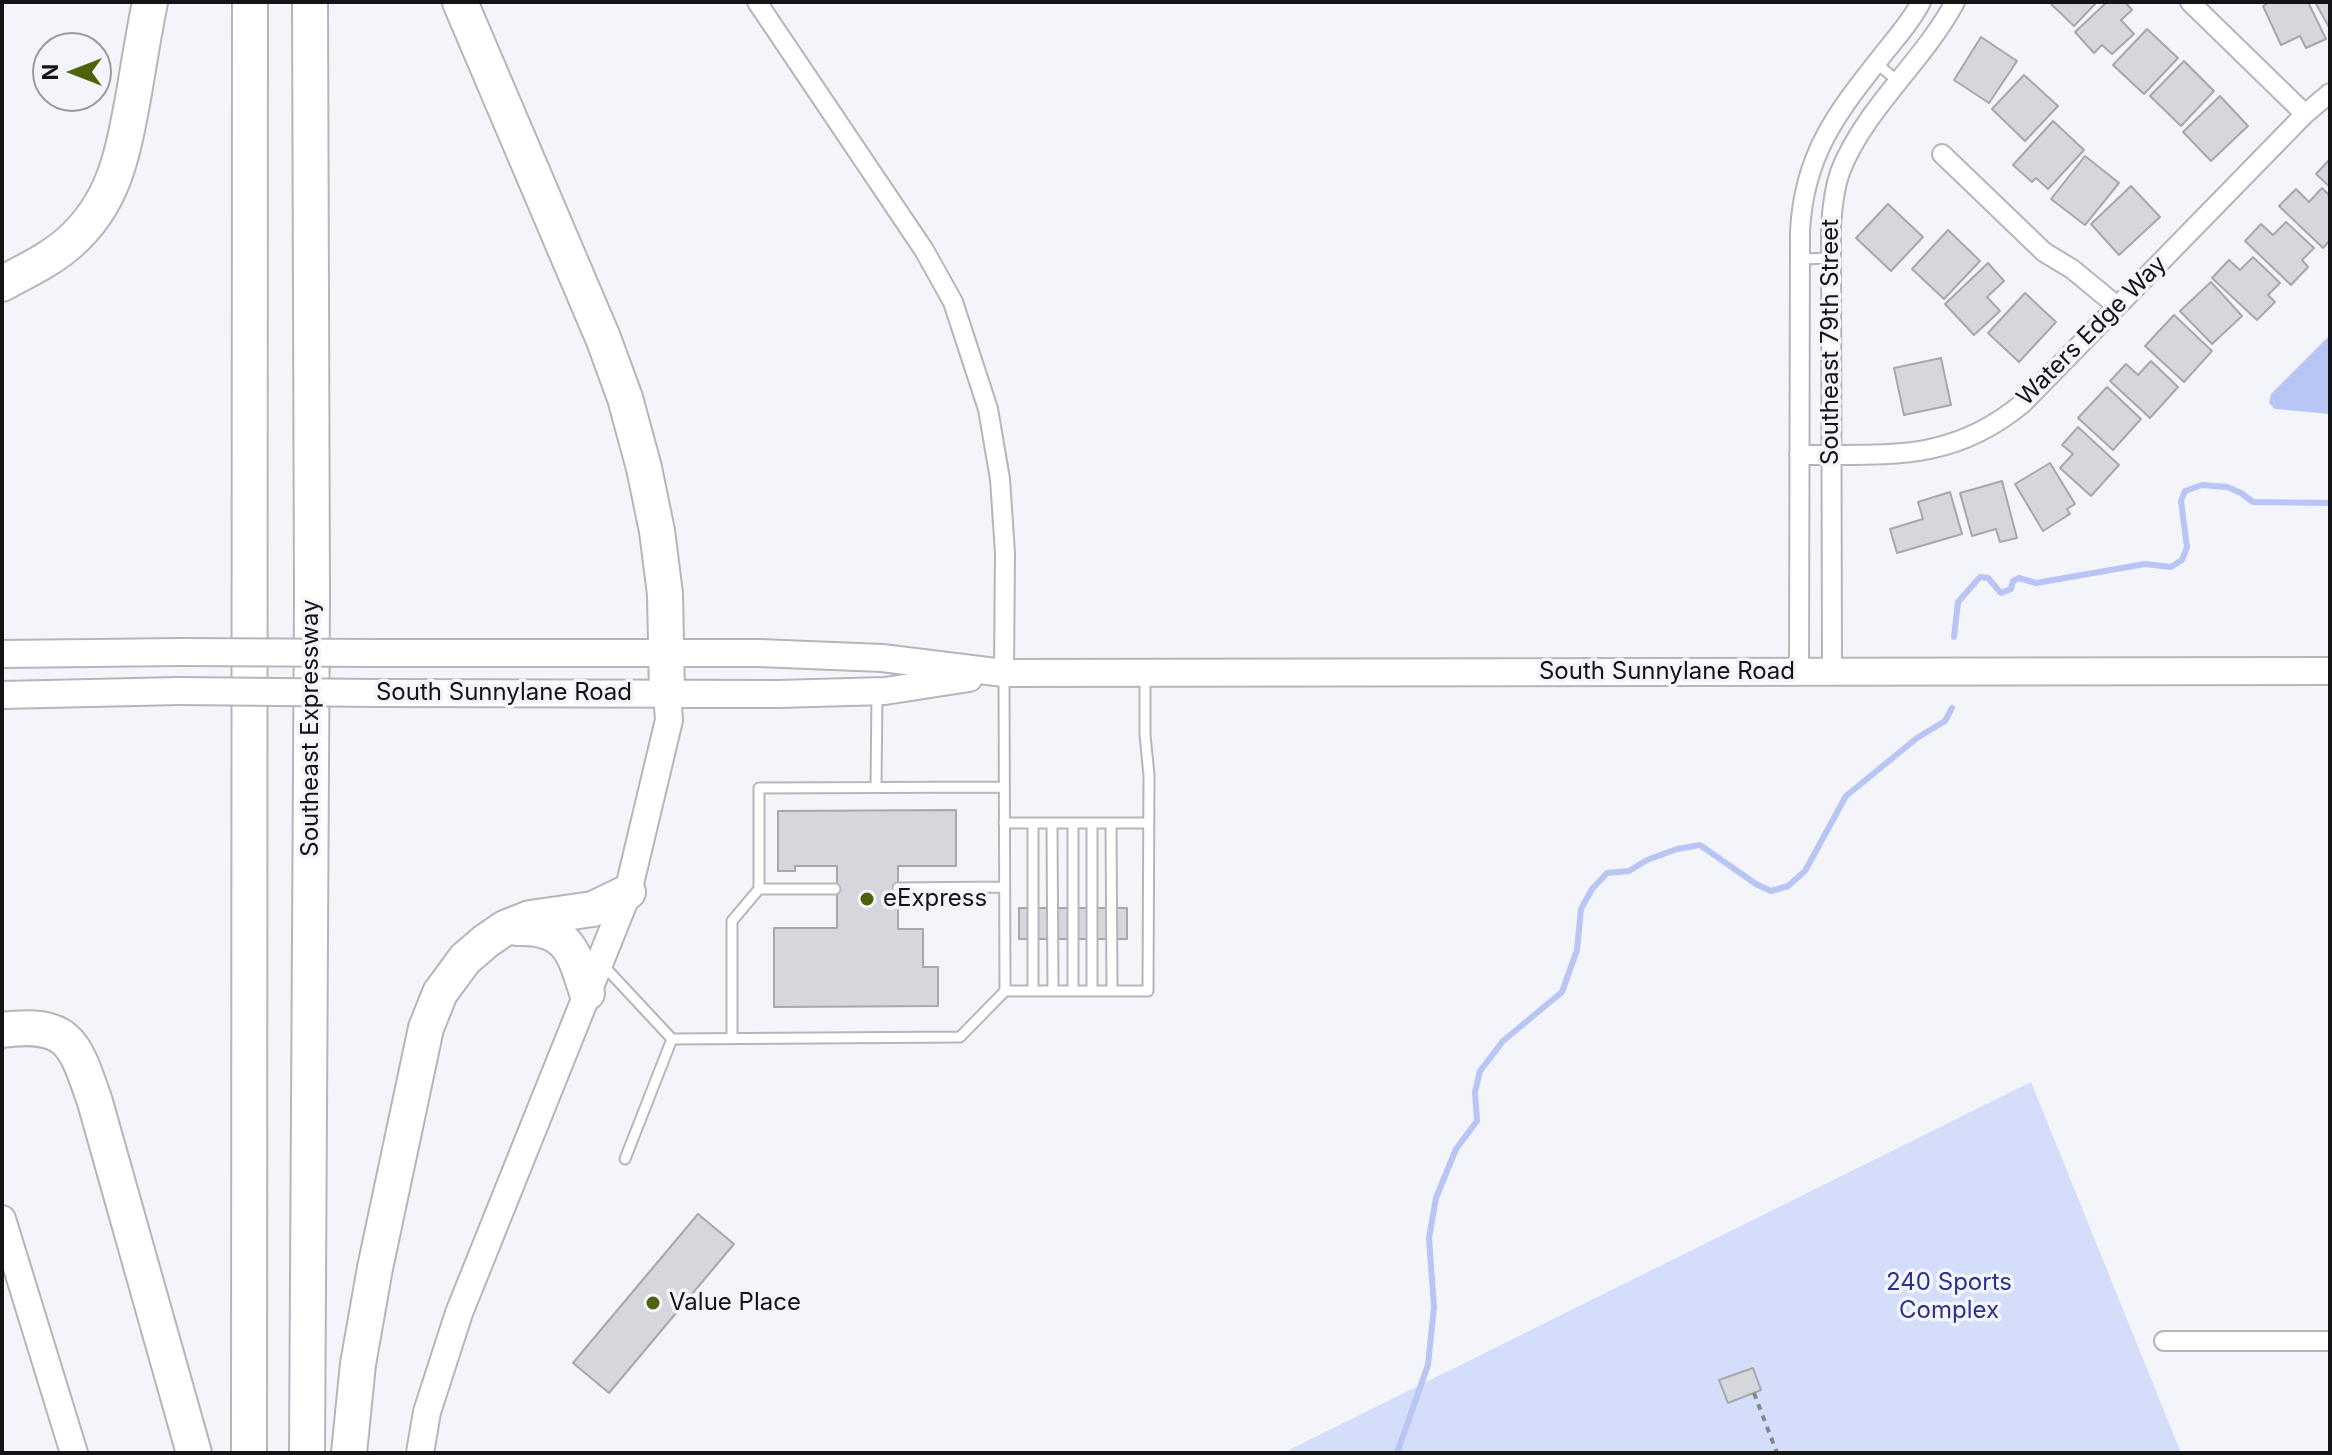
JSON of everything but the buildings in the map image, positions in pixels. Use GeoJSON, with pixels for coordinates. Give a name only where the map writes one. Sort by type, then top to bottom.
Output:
{"type":"FeatureCollection","features":[{"type":"Feature","properties":{"kind":"highway"},"geometry":{"type":"LineString","coordinates":[[2,284],[53,255],[70,241],[99,210],[108,194],[125,142],[150,2]]}},
{"type":"Feature","properties":{"kind":"highway"},"geometry":{"type":"LineString","coordinates":[[249,1453],[250,2]]}},
{"type":"Feature","properties":{"kind":"highway","name":"Southeast Expressway"},"geometry":{"type":"LineString","coordinates":[[307,1453],[312,610],[310,2]]}},
{"type":"Feature","properties":{"kind":"highway"},"geometry":{"type":"LineString","coordinates":[[460,2],[603,338],[625,398],[657,531],[665,594],[667,694]]}},
{"type":"Feature","properties":{"kind":"highway"},"geometry":{"type":"LineString","coordinates":[[349,1453],[358,1364],[375,1268],[426,1028],[440,993],[465,959],[505,928],[530,918],[593,909],[628,892]]}},
{"type":"Feature","properties":{"kind":"highway"},"geometry":{"type":"LineString","coordinates":[[505,928],[537,927],[554,933],[594,977]]}},
{"type":"Feature","properties":{"kind":"highway"},"geometry":{"type":"LineString","coordinates":[[2,1030],[25,1027],[55,1032],[66,1040],[85,1072],[194,1453]]}},
{"type":"Feature","properties":{"kind":"main road","name":"South Sunnylane Road"},"geometry":{"type":"LineString","coordinates":[[2,654],[759,653],[882,658],[1004,673],[2330,671]]}},
{"type":"Feature","properties":{"kind":"main road","name":"South Sunnylane Road"},"geometry":{"type":"LineString","coordinates":[[2,695],[179,691],[667,694],[877,691],[1004,673]]}},
{"type":"Feature","properties":{"kind":"main road"},"geometry":{"type":"LineString","coordinates":[[420,1453],[427,1412],[459,1313],[628,892],[669,720],[667,694]]}},
{"type":"Feature","properties":{"kind":"main road"},"geometry":{"type":"LineString","coordinates":[[2,1219],[74,1453]]}},
{"type":"Feature","properties":{"kind":"street"},"geometry":{"type":"LineString","coordinates":[[757,2],[924,250],[953,302],[988,409],[1000,479],[1005,553],[1004,673]]}},
{"type":"Feature","properties":{"kind":"street","name":"Southeast 79th Street"},"geometry":{"type":"LineString","coordinates":[[1799,671],[1800,259],[1805,185],[1828,128],[1921,2]]}},
{"type":"Feature","properties":{"kind":"street","name":"Southeast 79th Street"},"geometry":{"type":"LineString","coordinates":[[1832,671],[1830,455],[1833,202],[1839,175],[1851,149],[1942,26],[1955,2]]}},
{"type":"Feature","properties":{"kind":"street"},"geometry":{"type":"LineString","coordinates":[[2190,2],[2305,114]]}},
{"type":"Feature","properties":{"kind":"street","name":"Waters Edge Way"},"geometry":{"type":"LineString","coordinates":[[1799,455],[1917,452],[1940,448],[2001,421],[2023,403],[2305,114],[2330,93]]}},
{"type":"Feature","properties":{"kind":"street"},"geometry":{"type":"LineString","coordinates":[[1942,154],[2044,252],[2072,269],[2117,306]]}},
{"type":"Feature","properties":{"kind":"street"},"geometry":{"type":"LineString","coordinates":[[2164,1341],[2330,1341]]}},
{"type":"Feature","properties":{"kind":"lane"},"geometry":{"type":"LineString","coordinates":[[1876,63],[1899,82]]}},
{"type":"Feature","properties":{"kind":"lane"},"geometry":{"type":"LineString","coordinates":[[1800,259],[1831,258]]}},
{"type":"Feature","properties":{"kind":"lane"},"geometry":{"type":"LineString","coordinates":[[594,977],[672,1039],[960,1037],[1005,991],[1004,673]]}},
{"type":"Feature","properties":{"kind":"lane"},"geometry":{"type":"LineString","coordinates":[[1005,991],[1148,991],[1149,823],[1145,673]]}},
{"type":"Feature","properties":{"kind":"lane"},"geometry":{"type":"LineString","coordinates":[[876,787],[877,691]]}},
{"type":"Feature","properties":{"kind":"lane"},"geometry":{"type":"LineString","coordinates":[[732,1039],[732,921],[759,889],[759,788],[1004,787]]}},
{"type":"Feature","properties":{"kind":"lane"},"geometry":{"type":"LineString","coordinates":[[1004,823],[1149,823]]}},
{"type":"Feature","properties":{"kind":"lane"},"geometry":{"type":"LineString","coordinates":[[1033,823],[1033,991]]}},
{"type":"Feature","properties":{"kind":"lane"},"geometry":{"type":"LineString","coordinates":[[1052,823],[1053,991]]}},
{"type":"Feature","properties":{"kind":"lane"},"geometry":{"type":"LineString","coordinates":[[1073,823],[1073,991]]}},
{"type":"Feature","properties":{"kind":"lane"},"geometry":{"type":"LineString","coordinates":[[1092,823],[1092,991]]}},
{"type":"Feature","properties":{"kind":"lane"},"geometry":{"type":"LineString","coordinates":[[1111,823],[1112,991]]}},
{"type":"Feature","properties":{"kind":"lane"},"geometry":{"type":"LineString","coordinates":[[898,888],[1004,887]]}},
{"type":"Feature","properties":{"kind":"lane"},"geometry":{"type":"LineString","coordinates":[[759,889],[835,889]]}},
{"type":"Feature","properties":{"kind":"lane"},"geometry":{"type":"LineString","coordinates":[[625,1159],[672,1039]]}},
{"type":"Feature","properties":{"kind":"path"},"geometry":{"type":"LineString","coordinates":[[1754,1393],[1777,1453]]}},
{"type":"Feature","properties":{"kind":"green space","name":"240 Sports Complex"},"geometry":{"type":"Polygon","coordinates":[[[2031,1082],[2181,1453],[1283,1453],[2031,1082]]]}},
{"type":"Feature","properties":{"kind":"water"},"geometry":{"type":"Polygon","coordinates":[[[2330,335],[2330,414],[2275,409],[2269,403],[2271,394],[2330,335]]]}},
{"type":"Feature","properties":{"kind":"waterway"},"geometry":{"type":"LineString","coordinates":[[1954,637],[1958,602],[1980,577],[1988,578],[2001,593],[2011,589],[2013,581],[2019,578],[2036,583],[2145,564],[2171,567],[2182,560],[2187,547],[2181,501],[2185,491],[2202,485],[2227,487],[2253,502],[2330,503]]}},
{"type":"Feature","properties":{"kind":"waterway"},"geometry":{"type":"LineString","coordinates":[[1397,1453],[1428,1365],[1434,1307],[1429,1238],[1436,1198],[1456,1149],[1477,1121],[1475,1092],[1480,1071],[1503,1041],[1562,992],[1577,950],[1581,909],[1592,889],[1607,873],[1629,871],[1647,860],[1677,849],[1700,845],[1771,891],[1788,886],[1805,871],[1846,796],[1917,738],[1945,721],[1952,708]]}},
{"type":"Feature","properties":{"kind":"place","name":"eExpress"},"geometry":{"type":"Point","coordinates":[867,899]}},
{"type":"Feature","properties":{"kind":"place","name":"Value Place"},"geometry":{"type":"Point","coordinates":[653,1303]}}]}
